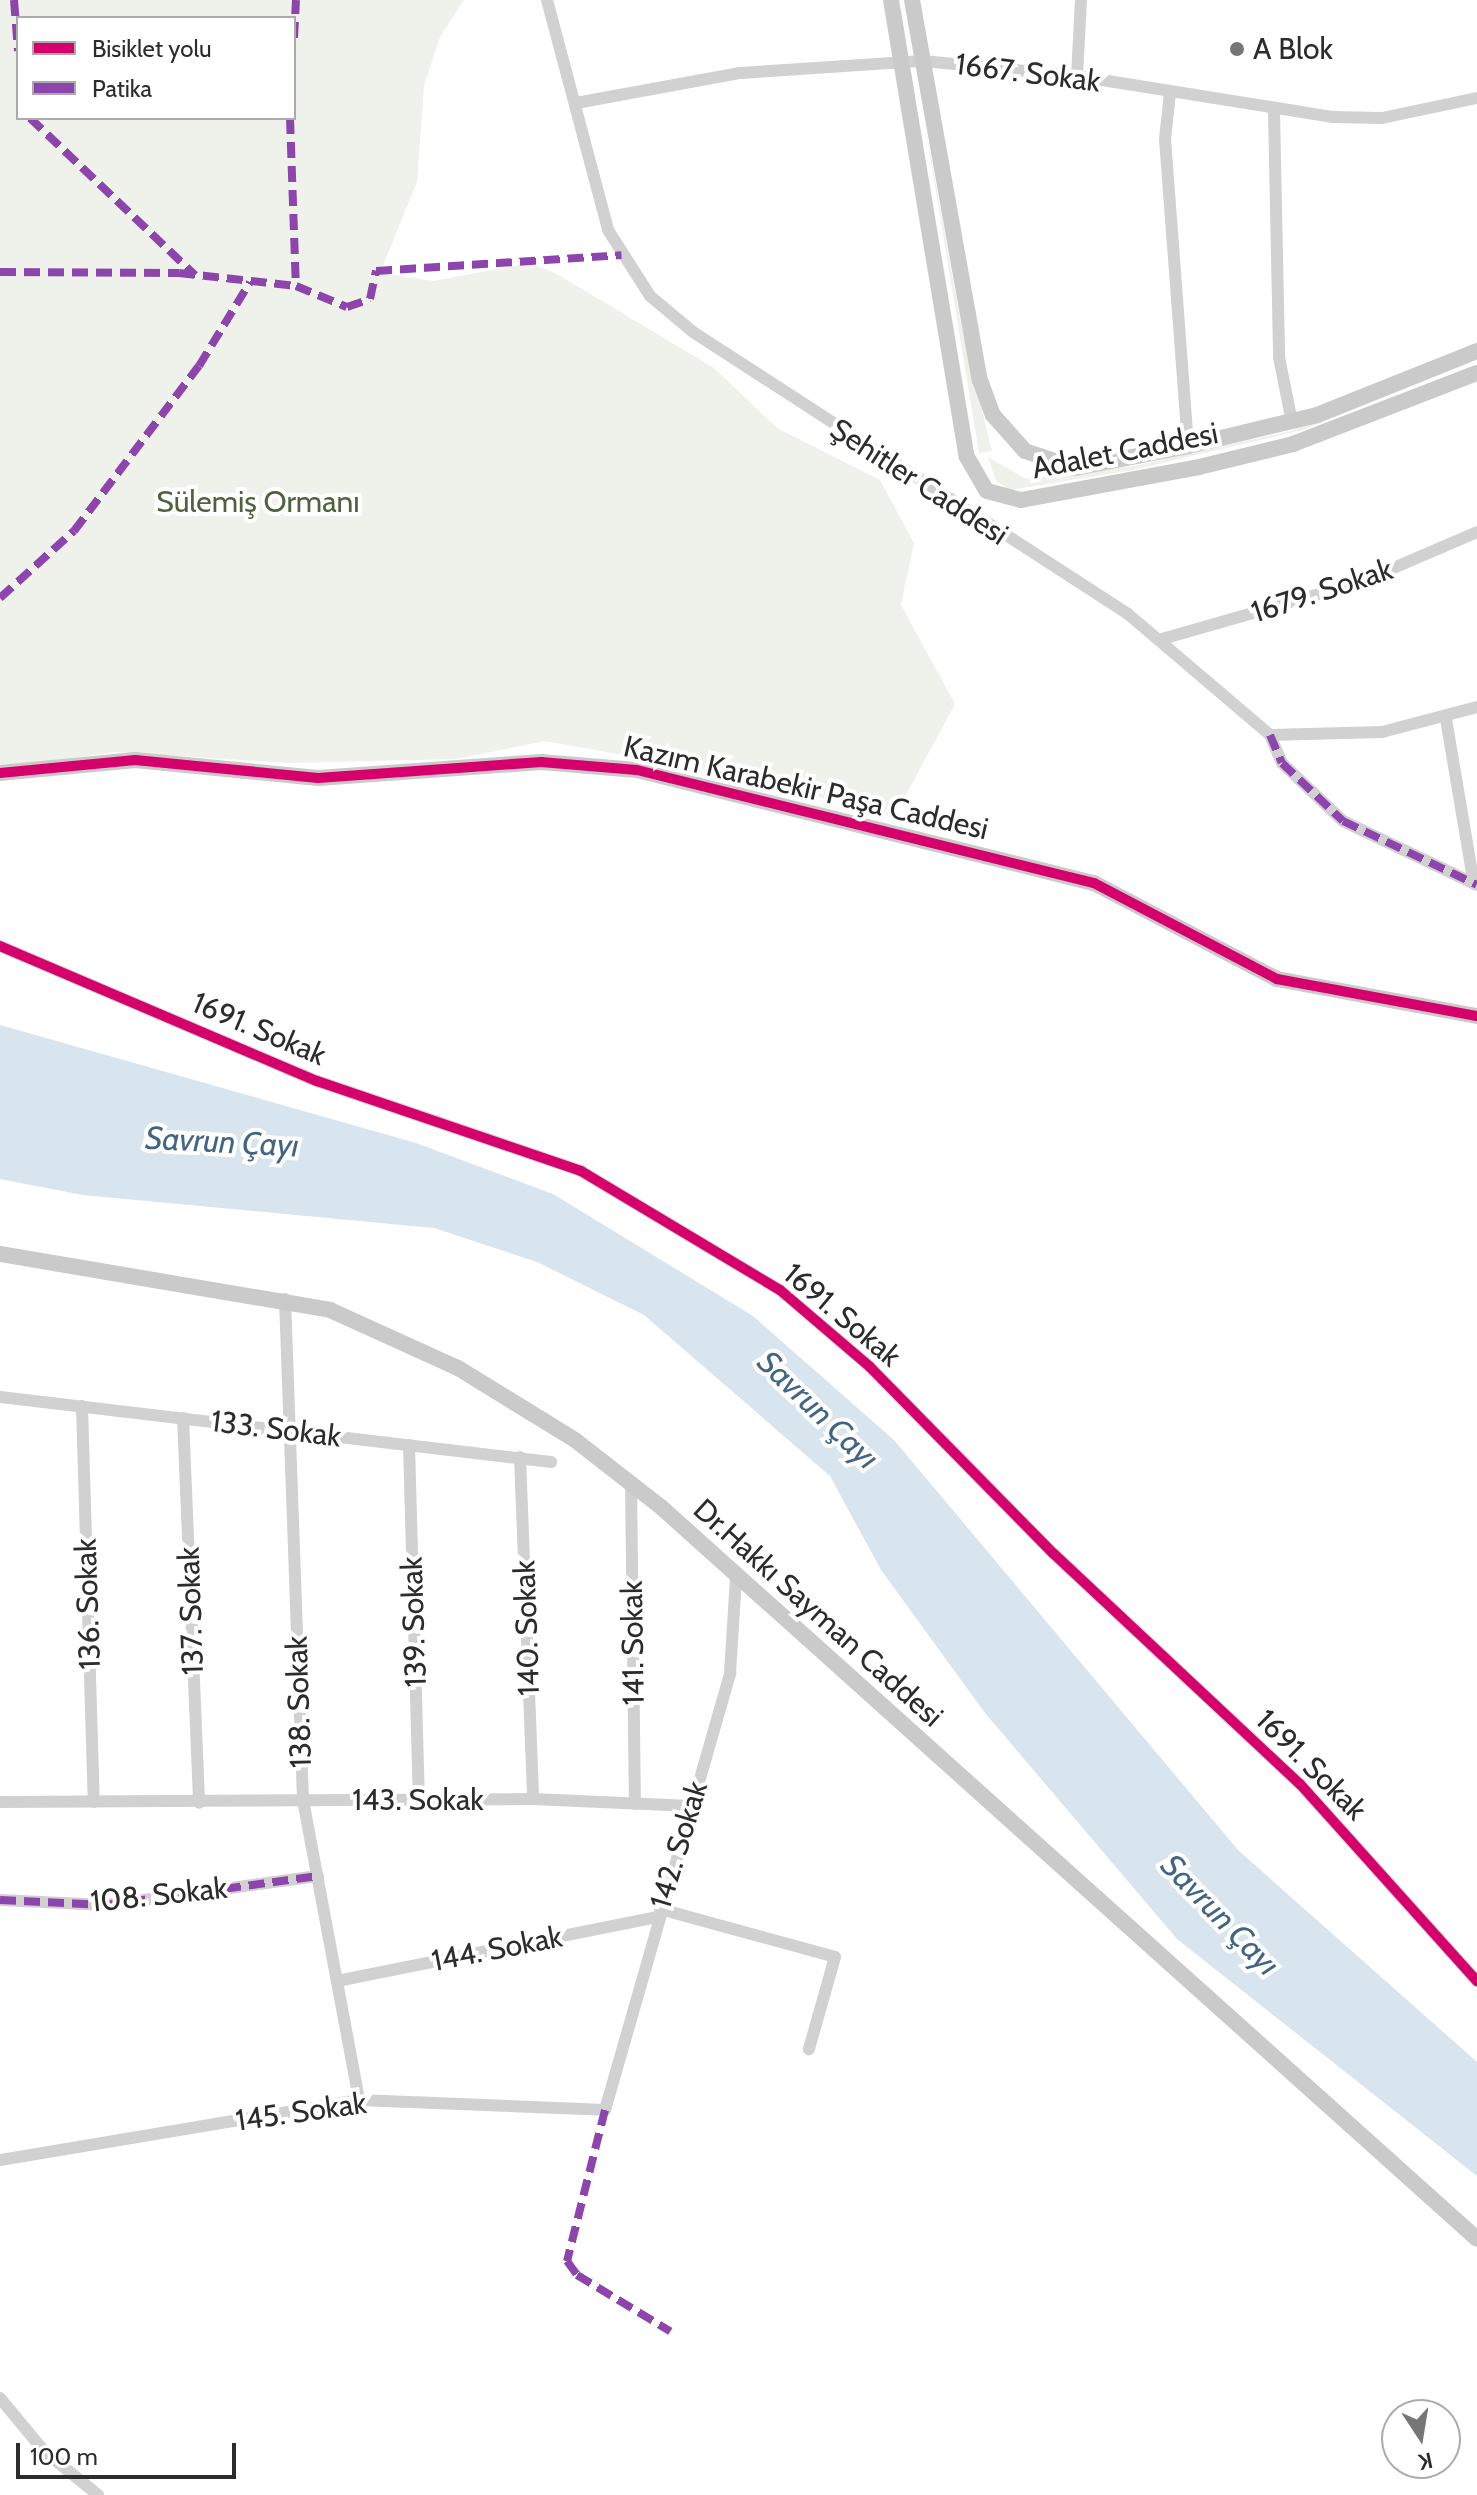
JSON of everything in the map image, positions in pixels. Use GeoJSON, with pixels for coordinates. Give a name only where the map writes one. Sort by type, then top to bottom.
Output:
{"type":"FeatureCollection","features":[{"type":"Feature","properties":{"kind":"street","name":"Şehitler Caddesi"},"geometry":{"type":"LineString","coordinates":[[547,0],[608,230],[668,313],[1162,639],[1270,735],[1282,763],[1343,821],[1476,885]]}},
{"type":"Feature","properties":{"kind":"street","name":"Adalet Caddesi"},"geometry":{"type":"LineString","coordinates":[[891,0],[967,457],[987,491],[1021,500],[1253,454],[1385,412],[1477,373]]}},
{"type":"Feature","properties":{"kind":"street"},"geometry":{"type":"LineString","coordinates":[[912,0],[976,364],[1002,429],[1040,459],[1075,468],[1292,422],[1477,351]]}},
{"type":"Feature","properties":{"kind":"street"},"geometry":{"type":"LineString","coordinates":[[1077,76],[1081,0]]}},
{"type":"Feature","properties":{"kind":"street","name":"1667. Sokak"},"geometry":{"type":"LineString","coordinates":[[576,103],[740,73],[901,61],[1077,76],[1274,112],[1382,118],[1477,98]]}},
{"type":"Feature","properties":{"kind":"street"},"geometry":{"type":"LineString","coordinates":[[1170,93],[1165,139],[1188,446]]}},
{"type":"Feature","properties":{"kind":"street"},"geometry":{"type":"LineString","coordinates":[[1274,112],[1279,357],[1292,422]]}},
{"type":"Feature","properties":{"kind":"street","name":"1679. Sokak"},"geometry":{"type":"LineString","coordinates":[[1162,639],[1351,585],[1477,532]]}},
{"type":"Feature","properties":{"kind":"street"},"geometry":{"type":"LineString","coordinates":[[1270,735],[1382,732],[1446,719],[1477,707]]}},
{"type":"Feature","properties":{"kind":"street"},"geometry":{"type":"LineString","coordinates":[[1446,719],[1476,885]]}},
{"type":"Feature","properties":{"kind":"street","name":"Kazım Karabekir Paşa Caddesi"},"geometry":{"type":"LineString","coordinates":[[0,773],[123,760],[318,778],[541,762],[637,770],[1094,883],[1277,979],[1477,1016]]}},
{"type":"Feature","properties":{"kind":"street","name":"1691. Sokak"},"geometry":{"type":"LineString","coordinates":[[0,946],[317,1081],[581,1171],[780,1290],[870,1367],[1054,1554],[1281,1765],[1477,1981]]}},
{"type":"Feature","properties":{"kind":"street","name":"Dr.Hakkı Sayman Caddesi"},"geometry":{"type":"LineString","coordinates":[[0,1254],[285,1299],[362,1321],[458,1368],[631,1482],[1477,2239]]}},
{"type":"Feature","properties":{"kind":"street","name":"138. Sokak"},"geometry":{"type":"LineString","coordinates":[[285,1299],[303,1800],[359,2100]]}},
{"type":"Feature","properties":{"kind":"street","name":"133. Sokak"},"geometry":{"type":"LineString","coordinates":[[0,1397],[551,1462]]}},
{"type":"Feature","properties":{"kind":"street","name":"136. Sokak"},"geometry":{"type":"LineString","coordinates":[[82,1406],[94,1802]]}},
{"type":"Feature","properties":{"kind":"street","name":"137. Sokak"},"geometry":{"type":"LineString","coordinates":[[183,1418],[199,1803]]}},
{"type":"Feature","properties":{"kind":"street","name":"139. Sokak"},"geometry":{"type":"LineString","coordinates":[[409,1445],[419,1800]]}},
{"type":"Feature","properties":{"kind":"street","name":"140. Sokak"},"geometry":{"type":"LineString","coordinates":[[520,1457],[533,1799]]}},
{"type":"Feature","properties":{"kind":"street","name":"141. Sokak"},"geometry":{"type":"LineString","coordinates":[[631,1482],[635,1804]]}},
{"type":"Feature","properties":{"kind":"street","name":"142. Sokak"},"geometry":{"type":"LineString","coordinates":[[605,2110],[658,1913],[734,1655],[736,1577]]}},
{"type":"Feature","properties":{"kind":"street","name":"143. Sokak"},"geometry":{"type":"LineString","coordinates":[[0,1802],[533,1799],[691,1806]]}},
{"type":"Feature","properties":{"kind":"street","name":"108. Sokak"},"geometry":{"type":"LineString","coordinates":[[0,1900],[106,1905],[318,1876]]}},
{"type":"Feature","properties":{"kind":"street","name":"144. Sokak"},"geometry":{"type":"LineString","coordinates":[[337,1981],[658,1913],[835,1957],[809,2049]]}},
{"type":"Feature","properties":{"kind":"street","name":"145. Sokak"},"geometry":{"type":"LineString","coordinates":[[0,2160],[359,2100],[605,2110]]}},
{"type":"Feature","properties":{"kind":"street"},"geometry":{"type":"LineString","coordinates":[[0,2398],[44,2451],[98,2495]]}},
{"type":"Feature","properties":{"kind":"green space","name":"Sülemiş Ormanı"},"geometry":{"type":"Polygon","coordinates":[[[0,0],[464,0],[440,37],[424,86],[417,182],[380,273],[434,281],[529,263],[555,273],[714,368],[777,428],[880,480],[914,543],[901,605],[955,704],[894,817],[739,776],[545,741],[457,759],[287,763],[115,752],[0,768],[0,0]]]}},
{"type":"Feature","properties":{"kind":"green space"},"geometry":{"type":"Polygon","coordinates":[[[921,101],[962,329],[992,451],[979,453],[921,101]]]}},
{"type":"Feature","properties":{"kind":"green space"},"geometry":{"type":"Polygon","coordinates":[[[1477,360],[1303,430],[1133,470],[1010,490],[996,481],[988,457],[1026,479],[1139,465],[1290,431],[1477,360]]]}},
{"type":"Feature","properties":{"kind":"water","name":"Savrun Çayı"},"geometry":{"type":"Polygon","coordinates":[[[0,1025],[416,1143],[553,1194],[753,1316],[894,1440],[1238,1850],[1477,2062],[1477,2176],[1177,1939],[985,1713],[881,1570],[830,1476],[644,1315],[537,1262],[434,1228],[83,1195],[0,1179],[0,1025]]]}},
{"type":"Feature","properties":{"kind":"marked path"},"geometry":{"type":"LineString","coordinates":[[14,0],[16,26]]}},
{"type":"Feature","properties":{"kind":"marked path"},"geometry":{"type":"LineString","coordinates":[[295,16],[296,0]]}},
{"type":"Feature","properties":{"kind":"marked path"},"geometry":{"type":"LineString","coordinates":[[32,120],[195,275]]}},
{"type":"Feature","properties":{"kind":"marked path"},"geometry":{"type":"LineString","coordinates":[[290,120],[296,286]]}},
{"type":"Feature","properties":{"kind":"marked path"},"geometry":{"type":"LineString","coordinates":[[0,272],[179,273],[296,286],[347,307],[370,299],[376,271],[621,255]]}},
{"type":"Feature","properties":{"kind":"marked path"},"geometry":{"type":"LineString","coordinates":[[0,598],[74,531],[199,366],[250,282]]}},
{"type":"Feature","properties":{"kind":"marked path"},"geometry":{"type":"LineString","coordinates":[[1270,735],[1282,763],[1343,821],[1477,885]]}},
{"type":"Feature","properties":{"kind":"marked path"},"geometry":{"type":"LineString","coordinates":[[0,1900],[106,1905],[318,1876]]}},
{"type":"Feature","properties":{"kind":"marked path"},"geometry":{"type":"LineString","coordinates":[[605,2110],[567,2261],[577,2275],[670,2331]]}},
{"type":"Feature","properties":{"kind":"cycle path"},"geometry":{"type":"LineString","coordinates":[[0,773],[135,760],[318,778],[541,762],[637,770],[1094,883],[1277,979],[1477,1016]]}},
{"type":"Feature","properties":{"kind":"cycle path"},"geometry":{"type":"LineString","coordinates":[[0,946],[317,1081],[581,1171],[780,1290],[870,1367],[1054,1554],[1300,1784],[1477,1981]]}},
{"type":"Feature","properties":{"kind":"place","name":"A Blok"},"geometry":{"type":"Point","coordinates":[1237,49]}}]}
